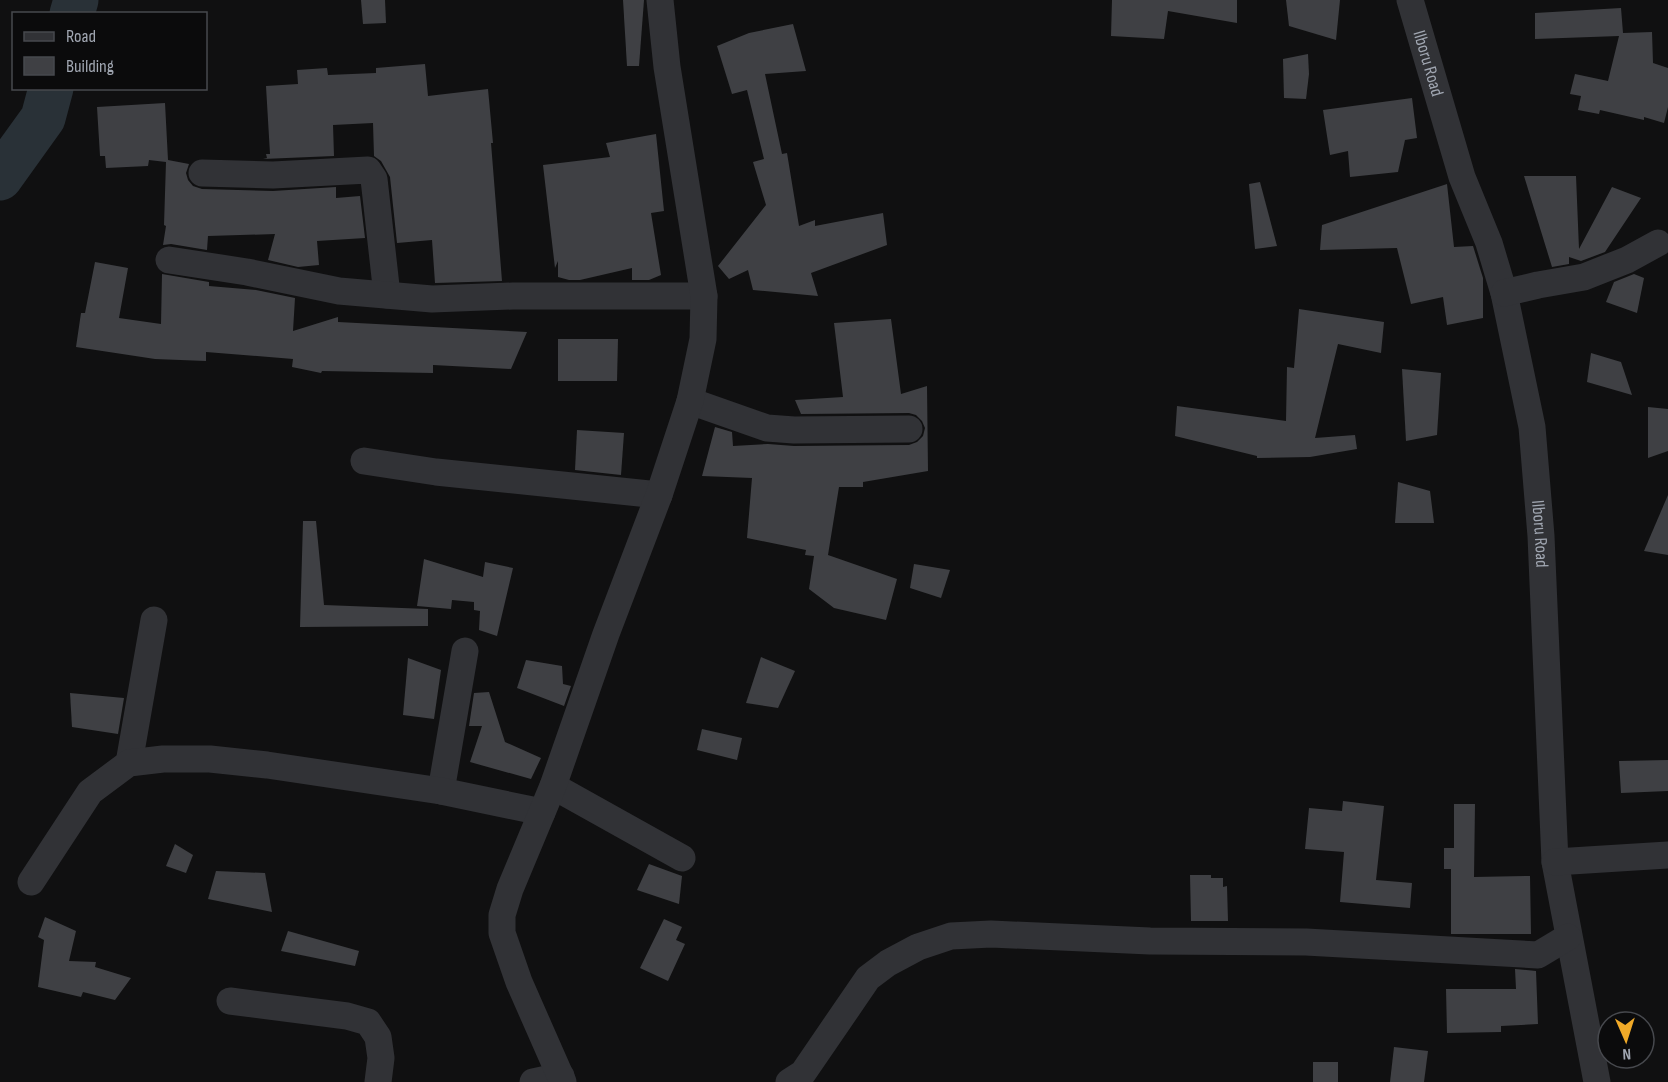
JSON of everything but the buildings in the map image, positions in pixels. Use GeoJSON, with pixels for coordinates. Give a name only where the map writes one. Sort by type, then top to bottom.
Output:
{"type":"FeatureCollection","features":[{"type":"Feature","properties":{"kind":"street"},"geometry":{"type":"LineString","coordinates":[[533,1082],[562,1079],[519,982],[502,933],[502,915],[659,495],[690,401],[704,339],[704,296],[669,78],[660,0]]}},
{"type":"Feature","properties":{"kind":"street","name":"Ilboru Road"},"geometry":{"type":"LineString","coordinates":[[1410,0],[1462,177],[1489,243],[1504,293],[1532,427],[1541,536],[1555,862],[1597,1082]]}},
{"type":"Feature","properties":{"kind":"street"},"geometry":{"type":"LineString","coordinates":[[202,173],[273,175],[368,170],[374,178],[387,295]]}},
{"type":"Feature","properties":{"kind":"street"},"geometry":{"type":"LineString","coordinates":[[1504,293],[1584,278],[1628,260],[1658,243]]}},
{"type":"Feature","properties":{"kind":"street"},"geometry":{"type":"LineString","coordinates":[[170,260],[247,272],[339,291],[432,299],[513,296],[704,296]]}},
{"type":"Feature","properties":{"kind":"street"},"geometry":{"type":"LineString","coordinates":[[690,401],[767,428],[794,430],[909,429]]}},
{"type":"Feature","properties":{"kind":"street"},"geometry":{"type":"LineString","coordinates":[[364,461],[447,473],[659,495]]}},
{"type":"Feature","properties":{"kind":"street"},"geometry":{"type":"LineString","coordinates":[[129,763],[154,620]]}},
{"type":"Feature","properties":{"kind":"street"},"geometry":{"type":"LineString","coordinates":[[441,791],[465,651]]}},
{"type":"Feature","properties":{"kind":"street"},"geometry":{"type":"LineString","coordinates":[[31,882],[90,792],[129,763],[163,759],[210,759],[329,773],[441,791],[542,812]]}},
{"type":"Feature","properties":{"kind":"street"},"geometry":{"type":"LineString","coordinates":[[552,786],[682,858]]}},
{"type":"Feature","properties":{"kind":"street"},"geometry":{"type":"LineString","coordinates":[[1555,862],[1668,855]]}},
{"type":"Feature","properties":{"kind":"street"},"geometry":{"type":"LineString","coordinates":[[789,1082],[803,1073],[868,978],[888,963],[918,947],[951,936],[992,934],[1150,941],[1306,942],[1538,954],[1568,937]]}},
{"type":"Feature","properties":{"kind":"street"},"geometry":{"type":"LineString","coordinates":[[230,1001],[347,1016],[368,1023],[378,1036],[381,1058],[378,1082]]}},
{"type":"Feature","properties":{"kind":"waterway"},"geometry":{"type":"LineString","coordinates":[[73,12],[76,0]]}},
{"type":"Feature","properties":{"kind":"waterway"},"geometry":{"type":"LineString","coordinates":[[0,178],[43,118],[50,90]]}}]}
